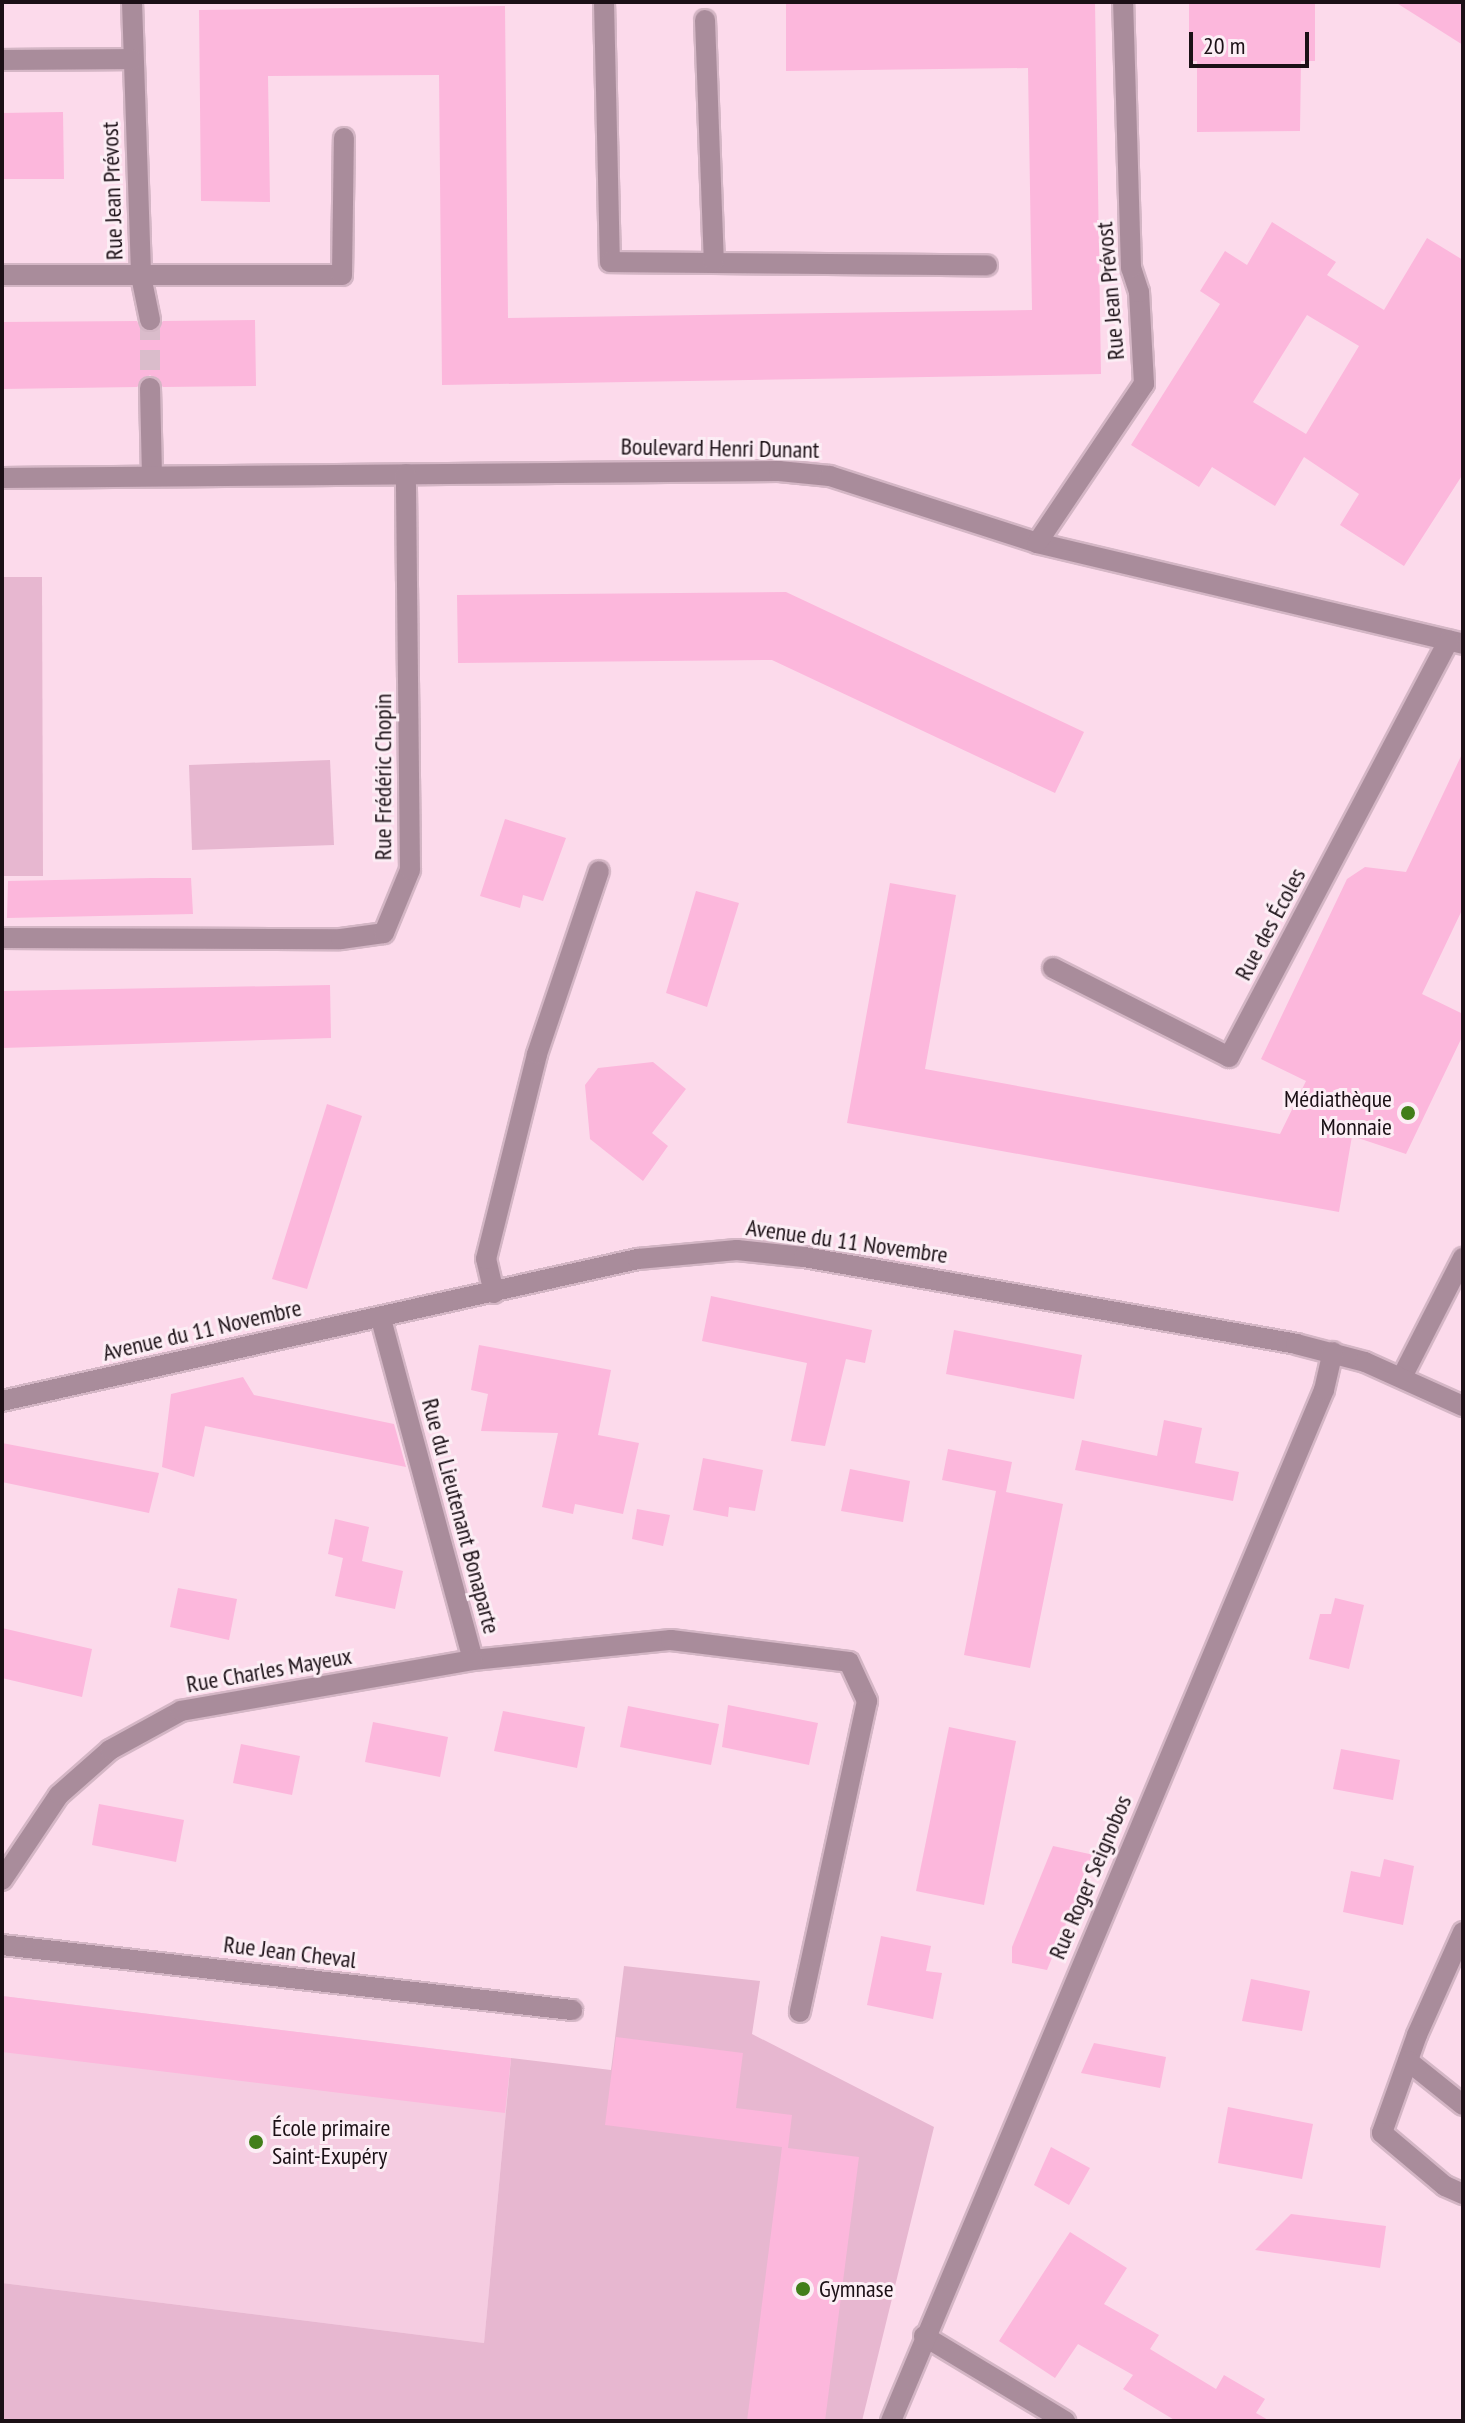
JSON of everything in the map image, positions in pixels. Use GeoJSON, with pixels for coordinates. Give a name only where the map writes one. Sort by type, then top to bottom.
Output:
{"type":"FeatureCollection","features":[{"type":"Feature","properties":{"kind":"street","name":"Rue Jean Prévost"},"geometry":{"type":"LineString","coordinates":[[132,2],[141,276],[150,320]]}},
{"type":"Feature","properties":{"kind":"street"},"geometry":{"type":"LineString","coordinates":[[604,2],[610,262],[987,265]]}},
{"type":"Feature","properties":{"kind":"street","name":"Rue Jean Prévost"},"geometry":{"type":"LineString","coordinates":[[1037,543],[1144,384],[1139,292],[1131,268],[1123,2]]}},
{"type":"Feature","properties":{"kind":"street"},"geometry":{"type":"LineString","coordinates":[[705,20],[714,262]]}},
{"type":"Feature","properties":{"kind":"street"},"geometry":{"type":"LineString","coordinates":[[2,60],[132,59]]}},
{"type":"Feature","properties":{"kind":"street"},"geometry":{"type":"LineString","coordinates":[[2,275],[342,275],[344,138]]}},
{"type":"Feature","properties":{"kind":"street"},"geometry":{"type":"LineString","coordinates":[[150,388],[152,475]]}},
{"type":"Feature","properties":{"kind":"street","name":"Boulevard Henri Dunant"},"geometry":{"type":"LineString","coordinates":[[2,478],[779,471],[830,476],[1037,543],[1456,642]]}},
{"type":"Feature","properties":{"kind":"street","name":"Rue Frédéric Chopin"},"geometry":{"type":"LineString","coordinates":[[2,938],[341,939],[384,933],[410,870],[406,474]]}},
{"type":"Feature","properties":{"kind":"street","name":"Rue des Écoles"},"geometry":{"type":"LineString","coordinates":[[1053,968],[1229,1057],[1456,642]]}},
{"type":"Feature","properties":{"kind":"street"},"geometry":{"type":"LineString","coordinates":[[494,1293],[486,1259],[529,1083],[599,871]]}},
{"type":"Feature","properties":{"kind":"street","name":"Avenue du 11 Novembre"},"geometry":{"type":"LineString","coordinates":[[2,1401],[381,1319],[638,1259],[737,1250],[804,1257],[1333,1352],[1402,1377],[1463,1406]]}},
{"type":"Feature","properties":{"kind":"street"},"geometry":{"type":"LineString","coordinates":[[1402,1377],[1463,1258]]}},
{"type":"Feature","properties":{"kind":"street","name":"Rue du Lieutenant Bonaparte"},"geometry":{"type":"LineString","coordinates":[[381,1319],[473,1660],[671,1640],[849,1662],[867,1701],[800,2012]]}},
{"type":"Feature","properties":{"kind":"street","name":"Rue Roger Seignobos"},"geometry":{"type":"LineString","coordinates":[[891,2421],[924,2336],[1324,1390],[1333,1352]]}},
{"type":"Feature","properties":{"kind":"street","name":"Rue Charles Mayeux"},"geometry":{"type":"LineString","coordinates":[[2,1880],[59,1795],[110,1750],[181,1711],[473,1660]]}},
{"type":"Feature","properties":{"kind":"street"},"geometry":{"type":"LineString","coordinates":[[1463,1932],[1408,2061],[1382,2133],[1445,2186],[1463,2194]]}},
{"type":"Feature","properties":{"kind":"street","name":"Rue Jean Cheval"},"geometry":{"type":"LineString","coordinates":[[2,1945],[572,2010]]}},
{"type":"Feature","properties":{"kind":"street"},"geometry":{"type":"LineString","coordinates":[[1408,2061],[1463,2105]]}},
{"type":"Feature","properties":{"kind":"street"},"geometry":{"type":"LineString","coordinates":[[924,2336],[1065,2421]]}},
{"type":"Feature","properties":{"kind":"shaded area"},"geometry":{"type":"Polygon","coordinates":[[[2,577],[42,577],[43,876],[2,876],[2,577]]]}},
{"type":"Feature","properties":{"kind":"shaded area"},"geometry":{"type":"Polygon","coordinates":[[[330,760],[334,845],[192,850],[189,765],[330,760]]]}},
{"type":"Feature","properties":{"kind":"shaded area"},"geometry":{"type":"Polygon","coordinates":[[[624,1966],[760,1981],[752,2034],[934,2127],[862,2421],[2,2421],[2,2283],[484,2343],[511,2058],[611,2070],[624,1966]]]}},
{"type":"Feature","properties":{"kind":"shaded area","name":"École primaire Saint-Exupéry"},"geometry":{"type":"Polygon","coordinates":[[[2,1996],[511,2058],[484,2343],[2,2283],[2,1996]]]}},
{"type":"Feature","properties":{"kind":"building"},"geometry":{"type":"Polygon","coordinates":[[[1095,2],[1101,374],[442,385],[439,75],[268,76],[270,202],[201,201],[199,10],[505,6],[508,318],[1032,310],[1028,68],[786,71],[786,4],[1095,2]]]}},
{"type":"Feature","properties":{"kind":"building"},"geometry":{"type":"Polygon","coordinates":[[[1189,2],[1315,2],[1315,61],[1301,61],[1300,131],[1197,132],[1197,61],[1189,61],[1189,2]]]}},
{"type":"Feature","properties":{"kind":"building"},"geometry":{"type":"Polygon","coordinates":[[[1395,2],[1463,2],[1463,45],[1395,2]]]}},
{"type":"Feature","properties":{"kind":"building"},"geometry":{"type":"Polygon","coordinates":[[[63,112],[64,179],[2,179],[2,113],[63,112]]]}},
{"type":"Feature","properties":{"kind":"building"},"geometry":{"type":"Polygon","coordinates":[[[1272,222],[1336,262],[1327,275],[1384,310],[1427,238],[1463,260],[1463,474],[1404,566],[1340,525],[1359,494],[1304,457],[1275,506],[1212,467],[1199,487],[1131,445],[1220,304],[1200,291],[1225,251],[1247,265],[1272,222]],[[1307,315],[1253,402],[1306,434],[1359,346],[1307,315]]]}},
{"type":"Feature","properties":{"kind":"building"},"geometry":{"type":"Polygon","coordinates":[[[255,320],[256,386],[163,387],[150,375],[137,387],[2,389],[2,322],[137,321],[141,329],[152,333],[163,321],[255,320]]]}},
{"type":"Feature","properties":{"kind":"building"},"geometry":{"type":"Polygon","coordinates":[[[786,592],[1084,732],[1055,793],[772,660],[458,663],[457,595],[786,592]]]}},
{"type":"Feature","properties":{"kind":"building"},"geometry":{"type":"Polygon","coordinates":[[[1463,752],[1463,908],[1422,994],[1463,1014],[1463,1035],[1406,1154],[1352,1136],[1339,1212],[847,1123],[890,883],[956,895],[925,1069],[1280,1134],[1306,1081],[1261,1059],[1347,879],[1365,867],[1406,872],[1463,752]]]}},
{"type":"Feature","properties":{"kind":"building"},"geometry":{"type":"Polygon","coordinates":[[[505,819],[566,838],[543,901],[523,895],[520,908],[480,896],[505,819]]]}},
{"type":"Feature","properties":{"kind":"building"},"geometry":{"type":"Polygon","coordinates":[[[191,878],[193,914],[7,918],[8,881],[191,878]]]}},
{"type":"Feature","properties":{"kind":"building"},"geometry":{"type":"Polygon","coordinates":[[[696,891],[739,903],[707,1007],[666,993],[696,891]]]}},
{"type":"Feature","properties":{"kind":"building"},"geometry":{"type":"Polygon","coordinates":[[[330,985],[331,1038],[2,1048],[2,991],[330,985]]]}},
{"type":"Feature","properties":{"kind":"building"},"geometry":{"type":"Polygon","coordinates":[[[653,1062],[686,1089],[652,1133],[668,1146],[643,1181],[590,1139],[585,1085],[598,1068],[653,1062]]]}},
{"type":"Feature","properties":{"kind":"building"},"geometry":{"type":"Polygon","coordinates":[[[327,1104],[362,1116],[307,1289],[272,1279],[327,1104]]]}},
{"type":"Feature","properties":{"kind":"building"},"geometry":{"type":"Polygon","coordinates":[[[711,1296],[872,1330],[865,1363],[846,1359],[825,1446],[791,1441],[807,1363],[702,1341],[711,1296]]]}},
{"type":"Feature","properties":{"kind":"building"},"geometry":{"type":"Polygon","coordinates":[[[954,1330],[1082,1355],[1074,1399],[946,1374],[954,1330]]]}},
{"type":"Feature","properties":{"kind":"building"},"geometry":{"type":"Polygon","coordinates":[[[479,1345],[611,1370],[598,1435],[639,1443],[623,1514],[575,1504],[573,1514],[542,1507],[558,1433],[481,1431],[488,1394],[471,1390],[479,1345]]]}},
{"type":"Feature","properties":{"kind":"building"},"geometry":{"type":"Polygon","coordinates":[[[243,1377],[254,1395],[394,1424],[406,1467],[205,1426],[194,1477],[162,1467],[171,1394],[243,1377]]]}},
{"type":"Feature","properties":{"kind":"building"},"geometry":{"type":"Polygon","coordinates":[[[1164,1420],[1202,1428],[1195,1463],[1239,1472],[1233,1501],[1075,1470],[1082,1440],[1157,1456],[1164,1420]]]}},
{"type":"Feature","properties":{"kind":"building"},"geometry":{"type":"Polygon","coordinates":[[[2,1443],[159,1473],[149,1513],[2,1482],[2,1443]]]}},
{"type":"Feature","properties":{"kind":"building"},"geometry":{"type":"Polygon","coordinates":[[[948,1449],[1012,1462],[1006,1492],[1063,1504],[1030,1668],[964,1655],[996,1491],[942,1480],[948,1449]]]}},
{"type":"Feature","properties":{"kind":"building"},"geometry":{"type":"Polygon","coordinates":[[[703,1458],[763,1470],[755,1511],[729,1507],[728,1517],[693,1510],[703,1458]]]}},
{"type":"Feature","properties":{"kind":"building"},"geometry":{"type":"Polygon","coordinates":[[[850,1469],[910,1481],[903,1522],[841,1511],[850,1469]]]}},
{"type":"Feature","properties":{"kind":"building"},"geometry":{"type":"Polygon","coordinates":[[[637,1509],[670,1515],[663,1546],[632,1539],[637,1509]]]}},
{"type":"Feature","properties":{"kind":"building"},"geometry":{"type":"Polygon","coordinates":[[[335,1519],[369,1527],[362,1561],[403,1571],[395,1609],[335,1596],[343,1558],[328,1554],[335,1519]]]}},
{"type":"Feature","properties":{"kind":"building"},"geometry":{"type":"Polygon","coordinates":[[[178,1588],[237,1599],[229,1640],[170,1627],[178,1588]]]}},
{"type":"Feature","properties":{"kind":"building"},"geometry":{"type":"Polygon","coordinates":[[[1335,1598],[1364,1605],[1349,1669],[1309,1659],[1320,1614],[1331,1614],[1335,1598]]]}},
{"type":"Feature","properties":{"kind":"building"},"geometry":{"type":"Polygon","coordinates":[[[2,1628],[92,1649],[82,1697],[2,1678],[2,1628]]]}},
{"type":"Feature","properties":{"kind":"building"},"geometry":{"type":"Polygon","coordinates":[[[728,1705],[818,1723],[809,1765],[722,1747],[728,1705]]]}},
{"type":"Feature","properties":{"kind":"building"},"geometry":{"type":"Polygon","coordinates":[[[628,1706],[719,1724],[711,1765],[620,1747],[628,1706]]]}},
{"type":"Feature","properties":{"kind":"building"},"geometry":{"type":"Polygon","coordinates":[[[503,1711],[585,1727],[577,1768],[494,1751],[503,1711]]]}},
{"type":"Feature","properties":{"kind":"building"},"geometry":{"type":"Polygon","coordinates":[[[373,1722],[448,1737],[440,1777],[365,1762],[373,1722]]]}},
{"type":"Feature","properties":{"kind":"building"},"geometry":{"type":"Polygon","coordinates":[[[949,1727],[1016,1741],[984,1905],[916,1891],[949,1727]]]}},
{"type":"Feature","properties":{"kind":"building"},"geometry":{"type":"Polygon","coordinates":[[[241,1744],[300,1756],[292,1795],[233,1783],[241,1744]]]}},
{"type":"Feature","properties":{"kind":"building"},"geometry":{"type":"Polygon","coordinates":[[[1341,1749],[1400,1760],[1393,1800],[1333,1789],[1341,1749]]]}},
{"type":"Feature","properties":{"kind":"building"},"geometry":{"type":"Polygon","coordinates":[[[99,1804],[184,1820],[176,1862],[92,1845],[99,1804]]]}},
{"type":"Feature","properties":{"kind":"building"},"geometry":{"type":"Polygon","coordinates":[[[1053,1846],[1094,1855],[1047,1970],[1012,1963],[1012,1947],[1053,1846]]]}},
{"type":"Feature","properties":{"kind":"building"},"geometry":{"type":"Polygon","coordinates":[[[1384,1859],[1414,1866],[1403,1925],[1343,1912],[1351,1871],[1380,1877],[1384,1859]]]}},
{"type":"Feature","properties":{"kind":"building"},"geometry":{"type":"Polygon","coordinates":[[[881,1936],[931,1946],[926,1971],[942,1973],[933,2019],[867,2005],[881,1936]]]}},
{"type":"Feature","properties":{"kind":"building"},"geometry":{"type":"Polygon","coordinates":[[[1251,1979],[1310,1991],[1302,2031],[1242,2021],[1251,1979]]]}},
{"type":"Feature","properties":{"kind":"building"},"geometry":{"type":"Polygon","coordinates":[[[2,1996],[511,2058],[505,2113],[2,2052],[2,1996]]]}},
{"type":"Feature","properties":{"kind":"building","name":"Gymnase"},"geometry":{"type":"Polygon","coordinates":[[[616,2037],[743,2053],[736,2108],[792,2115],[788,2148],[859,2157],[825,2421],[747,2421],[782,2147],[605,2125],[616,2037]]]}},
{"type":"Feature","properties":{"kind":"building"},"geometry":{"type":"Polygon","coordinates":[[[1094,2043],[1166,2057],[1160,2088],[1081,2073],[1094,2043]]]}},
{"type":"Feature","properties":{"kind":"building"},"geometry":{"type":"Polygon","coordinates":[[[1228,2107],[1313,2124],[1302,2179],[1218,2163],[1228,2107]]]}},
{"type":"Feature","properties":{"kind":"building"},"geometry":{"type":"Polygon","coordinates":[[[1051,2147],[1090,2168],[1069,2205],[1034,2185],[1051,2147]]]}},
{"type":"Feature","properties":{"kind":"building"},"geometry":{"type":"Polygon","coordinates":[[[1291,2214],[1386,2226],[1380,2268],[1255,2250],[1291,2214]]]}},
{"type":"Feature","properties":{"kind":"building"},"geometry":{"type":"Polygon","coordinates":[[[1070,2232],[1127,2268],[1104,2304],[1159,2335],[1150,2349],[1216,2389],[1224,2375],[1265,2399],[1256,2413],[1270,2421],[1176,2421],[1123,2389],[1133,2375],[1078,2344],[1055,2378],[999,2341],[1070,2232]]]}},
{"type":"Feature","properties":{"kind":"tunnel"},"geometry":{"type":"LineString","coordinates":[[150,320],[150,388]]}},
{"type":"Feature","properties":{"kind":"place","name":"Médiathèque Monnaie"},"geometry":{"type":"Point","coordinates":[1408,1113]}},
{"type":"Feature","properties":{"kind":"place","name":"École primaire Saint-Exupéry"},"geometry":{"type":"Point","coordinates":[256,2142]}},
{"type":"Feature","properties":{"kind":"place","name":"Gymnase"},"geometry":{"type":"Point","coordinates":[803,2289]}}]}
